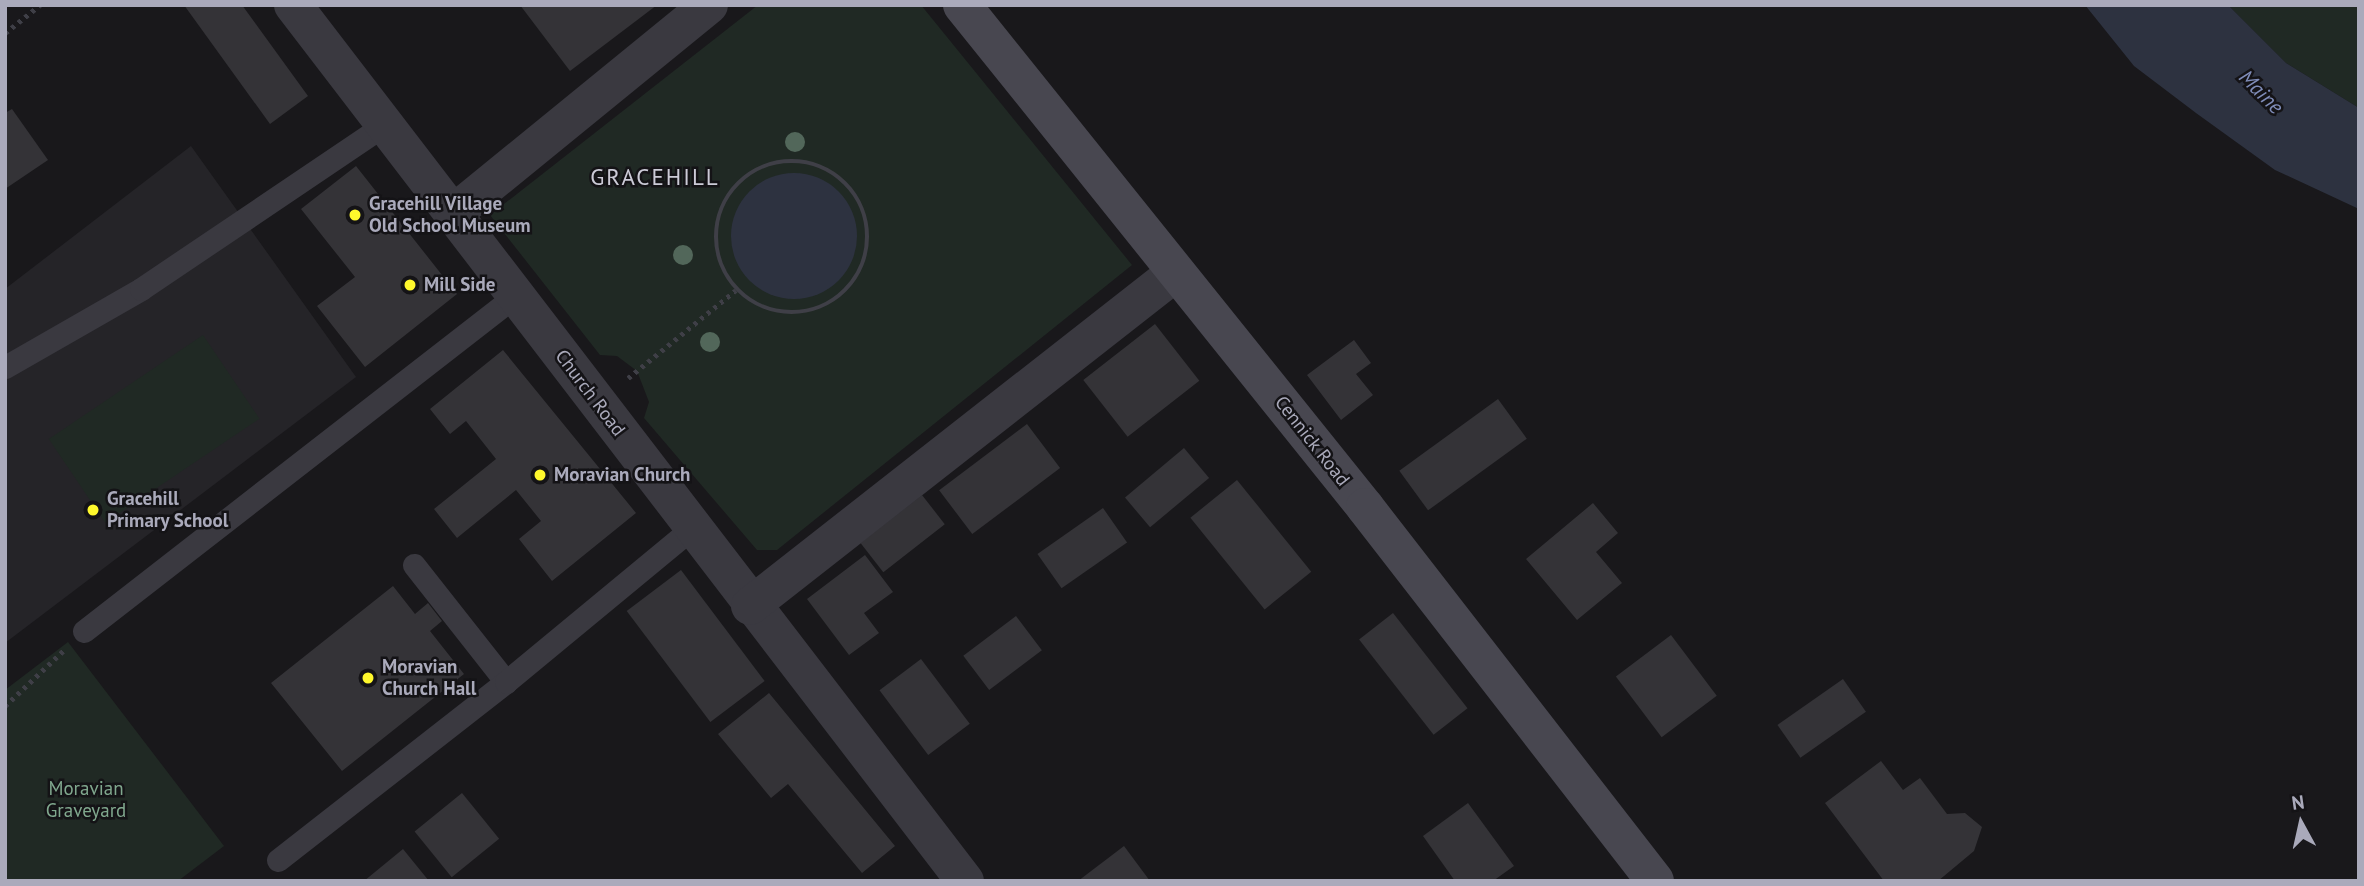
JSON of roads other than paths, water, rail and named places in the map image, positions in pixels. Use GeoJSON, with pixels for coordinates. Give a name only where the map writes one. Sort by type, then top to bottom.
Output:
{"type":"FeatureCollection","features":[{"type":"Feature","properties":{"kind":"street","name":"Church Road"},"geometry":{"type":"LineString","coordinates":[[293,5],[751,606],[965,881]]}},
{"type":"Feature","properties":{"kind":"street"},"geometry":{"type":"LineString","coordinates":[[454,213],[709,5]]}},
{"type":"Feature","properties":{"kind":"street","name":"Cennick Road"},"geometry":{"type":"LineString","coordinates":[[962,5],[1357,497],[1655,881]]}},
{"type":"Feature","properties":{"kind":"street"},"geometry":{"type":"LineString","coordinates":[[751,606],[1175,273]]}},
{"type":"Feature","properties":{"kind":"lane"},"geometry":{"type":"LineString","coordinates":[[5,367],[141,289],[386,124]]}},
{"type":"Feature","properties":{"kind":"lane"},"geometry":{"type":"LineString","coordinates":[[84,631],[516,295]]}},
{"type":"Feature","properties":{"kind":"lane"},"geometry":{"type":"LineString","coordinates":[[278,860],[506,682],[692,528]]}},
{"type":"Feature","properties":{"kind":"lane"},"geometry":{"type":"LineString","coordinates":[[414,565],[506,682]]}},
{"type":"Feature","properties":{"kind":"water","name":"Maine"},"geometry":{"type":"Polygon","coordinates":[[[2085,5],[2228,5],[2286,63],[2359,108],[2359,209],[2275,170],[2196,113],[2134,66],[2085,5]]]}},
{"type":"Feature","properties":{"kind":"water"},"geometry":{"type":"Polygon","coordinates":[[[794,173],[818,178],[838,192],[852,212],[857,236],[852,260],[838,280],[818,294],[794,299],[770,294],[750,280],[736,260],[731,236],[736,212],[750,192],[770,178],[794,173]]]}},
{"type":"Feature","properties":{"kind":"place","name":"Gracehill Village Old School Museum"},"geometry":{"type":"Point","coordinates":[355,215]}},
{"type":"Feature","properties":{"kind":"place","name":"Mill Side"},"geometry":{"type":"Point","coordinates":[410,285]}},
{"type":"Feature","properties":{"kind":"place","name":"Moravian Church"},"geometry":{"type":"Point","coordinates":[540,475]}},
{"type":"Feature","properties":{"kind":"place","name":"Gracehill Primary School"},"geometry":{"type":"Point","coordinates":[93,510]}},
{"type":"Feature","properties":{"kind":"place","name":"Moravian Church Hall"},"geometry":{"type":"Point","coordinates":[368,678]}},
{"type":"Feature","properties":{"kind":"district","name":"GRACEHILL"},"geometry":{"type":"Point","coordinates":[655,177]}},
{"type":"Feature","properties":{"kind":"park label","name":"Moravian Graveyard"},"geometry":{"type":"Point","coordinates":[86,800]}}]}
